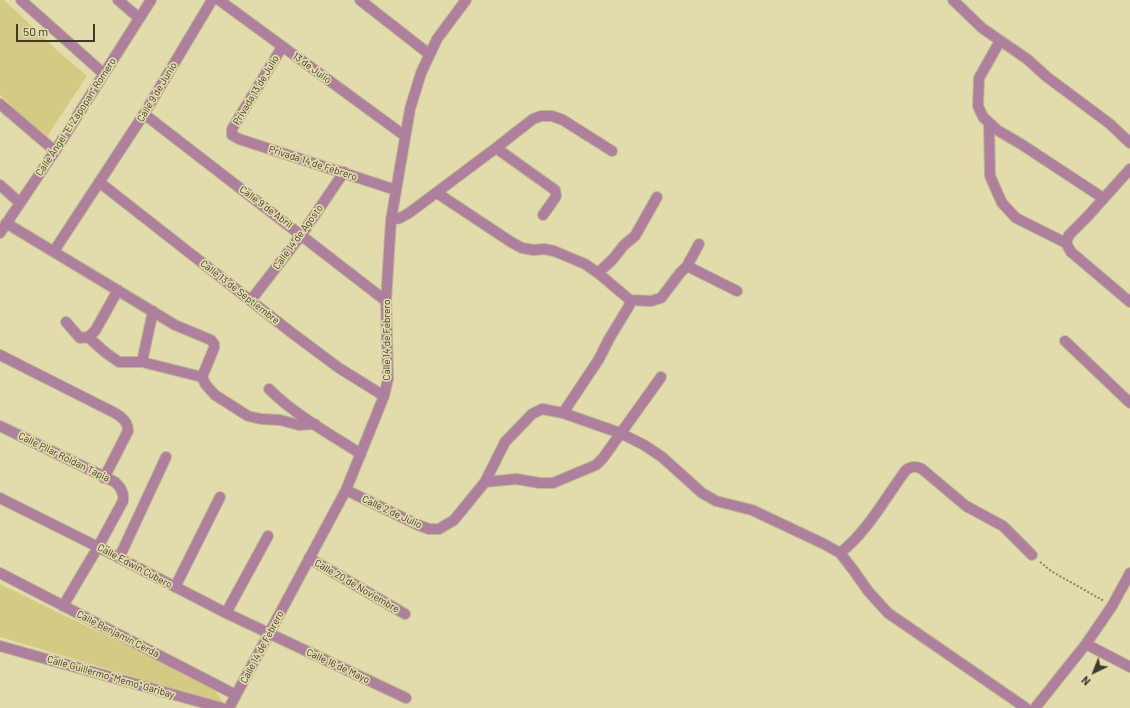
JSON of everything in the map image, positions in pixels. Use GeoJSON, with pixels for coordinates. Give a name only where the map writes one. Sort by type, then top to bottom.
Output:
{"type":"FeatureCollection","features":[{"type":"Feature","properties":{"kind":"street"},"geometry":{"type":"LineString","coordinates":[[21,0],[104,74]]}},
{"type":"Feature","properties":{"kind":"street"},"geometry":{"type":"LineString","coordinates":[[118,0],[139,18]]}},
{"type":"Feature","properties":{"kind":"street","name":"Calle Ángel \"El Zapopan\" Romero"},"geometry":{"type":"LineString","coordinates":[[0,233],[54,152],[151,0]]}},
{"type":"Feature","properties":{"kind":"street","name":"Calle 9 de Junio"},"geometry":{"type":"LineString","coordinates":[[54,251],[144,114],[212,0]]}},
{"type":"Feature","properties":{"kind":"street","name":"13 de Julio"},"geometry":{"type":"LineString","coordinates":[[219,0],[405,136]]}},
{"type":"Feature","properties":{"kind":"street"},"geometry":{"type":"LineString","coordinates":[[360,0],[429,54]]}},
{"type":"Feature","properties":{"kind":"street","name":"Calle 14 de Febrero"},"geometry":{"type":"LineString","coordinates":[[229,708],[346,490],[384,396],[388,379],[386,301],[392,220],[410,109],[421,73],[437,38],[466,0]]}},
{"type":"Feature","properties":{"kind":"street"},"geometry":{"type":"LineString","coordinates":[[953,0],[963,11],[1000,41],[1027,59],[1047,77],[1110,124],[1130,144]]}},
{"type":"Feature","properties":{"kind":"street"},"geometry":{"type":"LineString","coordinates":[[1000,41],[979,78],[978,106],[983,117],[996,130],[1021,144],[1103,198]]}},
{"type":"Feature","properties":{"kind":"street","name":"Privada 13 de Julio"},"geometry":{"type":"LineString","coordinates":[[232,135],[232,128],[282,46]]}},
{"type":"Feature","properties":{"kind":"street"},"geometry":{"type":"LineString","coordinates":[[0,104],[54,152]]}},
{"type":"Feature","properties":{"kind":"street","name":"Calle 9 de Abril"},"geometry":{"type":"LineString","coordinates":[[144,114],[302,234],[386,301]]}},
{"type":"Feature","properties":{"kind":"street"},"geometry":{"type":"LineString","coordinates":[[392,220],[409,213],[437,193],[533,118],[552,116],[563,120],[612,151]]}},
{"type":"Feature","properties":{"kind":"street"},"geometry":{"type":"LineString","coordinates":[[989,124],[990,176],[1002,203],[1016,218],[1066,243],[1071,252],[1130,302]]}},
{"type":"Feature","properties":{"kind":"street","name":"Privada 14 de Febrero"},"geometry":{"type":"LineString","coordinates":[[232,135],[239,139],[396,190]]}},
{"type":"Feature","properties":{"kind":"street"},"geometry":{"type":"LineString","coordinates":[[496,148],[555,190],[556,196],[543,215]]}},
{"type":"Feature","properties":{"kind":"street"},"geometry":{"type":"LineString","coordinates":[[1066,243],[1069,235],[1130,169]]}},
{"type":"Feature","properties":{"kind":"street","name":"Calle 14 de Agosto"},"geometry":{"type":"LineString","coordinates":[[251,300],[302,234],[344,172]]}},
{"type":"Feature","properties":{"kind":"street","name":"Calle 13 de Septiembre"},"geometry":{"type":"LineString","coordinates":[[99,182],[292,333],[339,368],[384,396]]}},
{"type":"Feature","properties":{"kind":"street"},"geometry":{"type":"LineString","coordinates":[[0,185],[20,203]]}},
{"type":"Feature","properties":{"kind":"street"},"geometry":{"type":"LineString","coordinates":[[437,193],[522,248],[554,251],[586,264],[630,300],[651,301],[660,298],[687,266],[699,244]]}},
{"type":"Feature","properties":{"kind":"street"},"geometry":{"type":"LineString","coordinates":[[598,273],[613,259],[624,245],[635,236],[658,197]]}},
{"type":"Feature","properties":{"kind":"street"},"geometry":{"type":"LineString","coordinates":[[6,223],[175,324],[211,340],[214,344],[214,348],[202,377],[206,385],[215,395],[248,416],[262,419],[280,420],[299,425],[315,424]]}},
{"type":"Feature","properties":{"kind":"street"},"geometry":{"type":"LineString","coordinates":[[687,266],[737,291]]}},
{"type":"Feature","properties":{"kind":"street"},"geometry":{"type":"LineString","coordinates":[[66,322],[80,338],[88,337],[96,331],[118,290]]}},
{"type":"Feature","properties":{"kind":"street"},"geometry":{"type":"LineString","coordinates":[[563,413],[599,359],[629,306],[630,300]]}},
{"type":"Feature","properties":{"kind":"street"},"geometry":{"type":"LineString","coordinates":[[142,362],[153,311]]}},
{"type":"Feature","properties":{"kind":"street"},"geometry":{"type":"LineString","coordinates":[[88,337],[119,362],[142,362],[202,377]]}},
{"type":"Feature","properties":{"kind":"street"},"geometry":{"type":"LineString","coordinates":[[1065,341],[1130,403]]}},
{"type":"Feature","properties":{"kind":"street"},"geometry":{"type":"LineString","coordinates":[[0,355],[113,412],[125,420],[128,425],[128,431],[104,478]]}},
{"type":"Feature","properties":{"kind":"street"},"geometry":{"type":"LineString","coordinates":[[485,482],[516,479],[540,483],[553,483],[596,465],[603,458],[660,377]]}},
{"type":"Feature","properties":{"kind":"street"},"geometry":{"type":"LineString","coordinates":[[269,388],[276,396],[315,424],[361,454]]}},
{"type":"Feature","properties":{"kind":"street"},"geometry":{"type":"LineString","coordinates":[[485,482],[505,442],[532,414],[542,409],[563,413],[620,433],[644,445],[662,457],[690,484],[716,501],[752,510],[840,553],[868,591],[888,613],[1026,708]]}},
{"type":"Feature","properties":{"kind":"street","name":"Calle Pilar Roldan Tapia"},"geometry":{"type":"LineString","coordinates":[[0,426],[104,478],[115,482],[120,487],[123,494],[123,501],[98,547]]}},
{"type":"Feature","properties":{"kind":"street"},"geometry":{"type":"LineString","coordinates":[[119,558],[166,457]]}},
{"type":"Feature","properties":{"kind":"street"},"geometry":{"type":"LineString","coordinates":[[840,553],[864,530],[906,470],[910,467],[916,467],[922,469],[966,506],[1003,526],[1032,555]]}},
{"type":"Feature","properties":{"kind":"street","name":"Calle 2 de Julio"},"geometry":{"type":"LineString","coordinates":[[346,490],[418,525],[429,529],[439,529],[454,520],[485,482]]}},
{"type":"Feature","properties":{"kind":"street"},"geometry":{"type":"LineString","coordinates":[[175,587],[220,497]]}},
{"type":"Feature","properties":{"kind":"street","name":"Calle Edwin Cubero"},"geometry":{"type":"LineString","coordinates":[[0,498],[270,634]]}},
{"type":"Feature","properties":{"kind":"street"},"geometry":{"type":"LineString","coordinates":[[226,613],[268,536]]}},
{"type":"Feature","properties":{"kind":"street"},"geometry":{"type":"LineString","coordinates":[[62,606],[98,547]]}},
{"type":"Feature","properties":{"kind":"street","name":"Calle 20 de Noviembre"},"geometry":{"type":"LineString","coordinates":[[309,558],[405,614]]}},
{"type":"Feature","properties":{"kind":"street","name":"Calle Benjamín Cerda"},"geometry":{"type":"LineString","coordinates":[[0,573],[236,695]]}},
{"type":"Feature","properties":{"kind":"street"},"geometry":{"type":"LineString","coordinates":[[1035,708],[1086,644],[1127,586],[1130,573]]}},
{"type":"Feature","properties":{"kind":"street","name":"Calle 16 de Mayo"},"geometry":{"type":"LineString","coordinates":[[270,634],[406,698]]}},
{"type":"Feature","properties":{"kind":"street"},"geometry":{"type":"LineString","coordinates":[[1086,644],[1130,667]]}},
{"type":"Feature","properties":{"kind":"street","name":"Calle Guillermo \"Memo\" Garibay"},"geometry":{"type":"LineString","coordinates":[[0,646],[222,708]]}},
{"type":"Feature","properties":{"kind":"path"},"geometry":{"type":"LineString","coordinates":[[1032,555],[1051,571],[1112,606]]}},
{"type":"Feature","properties":{"kind":"shaded area"},"geometry":{"type":"Polygon","coordinates":[[[0,0],[4,0],[59,52],[87,76],[46,138],[0,95],[0,0]]]}},
{"type":"Feature","properties":{"kind":"shaded area"},"geometry":{"type":"Polygon","coordinates":[[[0,584],[210,684],[224,703],[0,637],[0,584]]]}}]}
